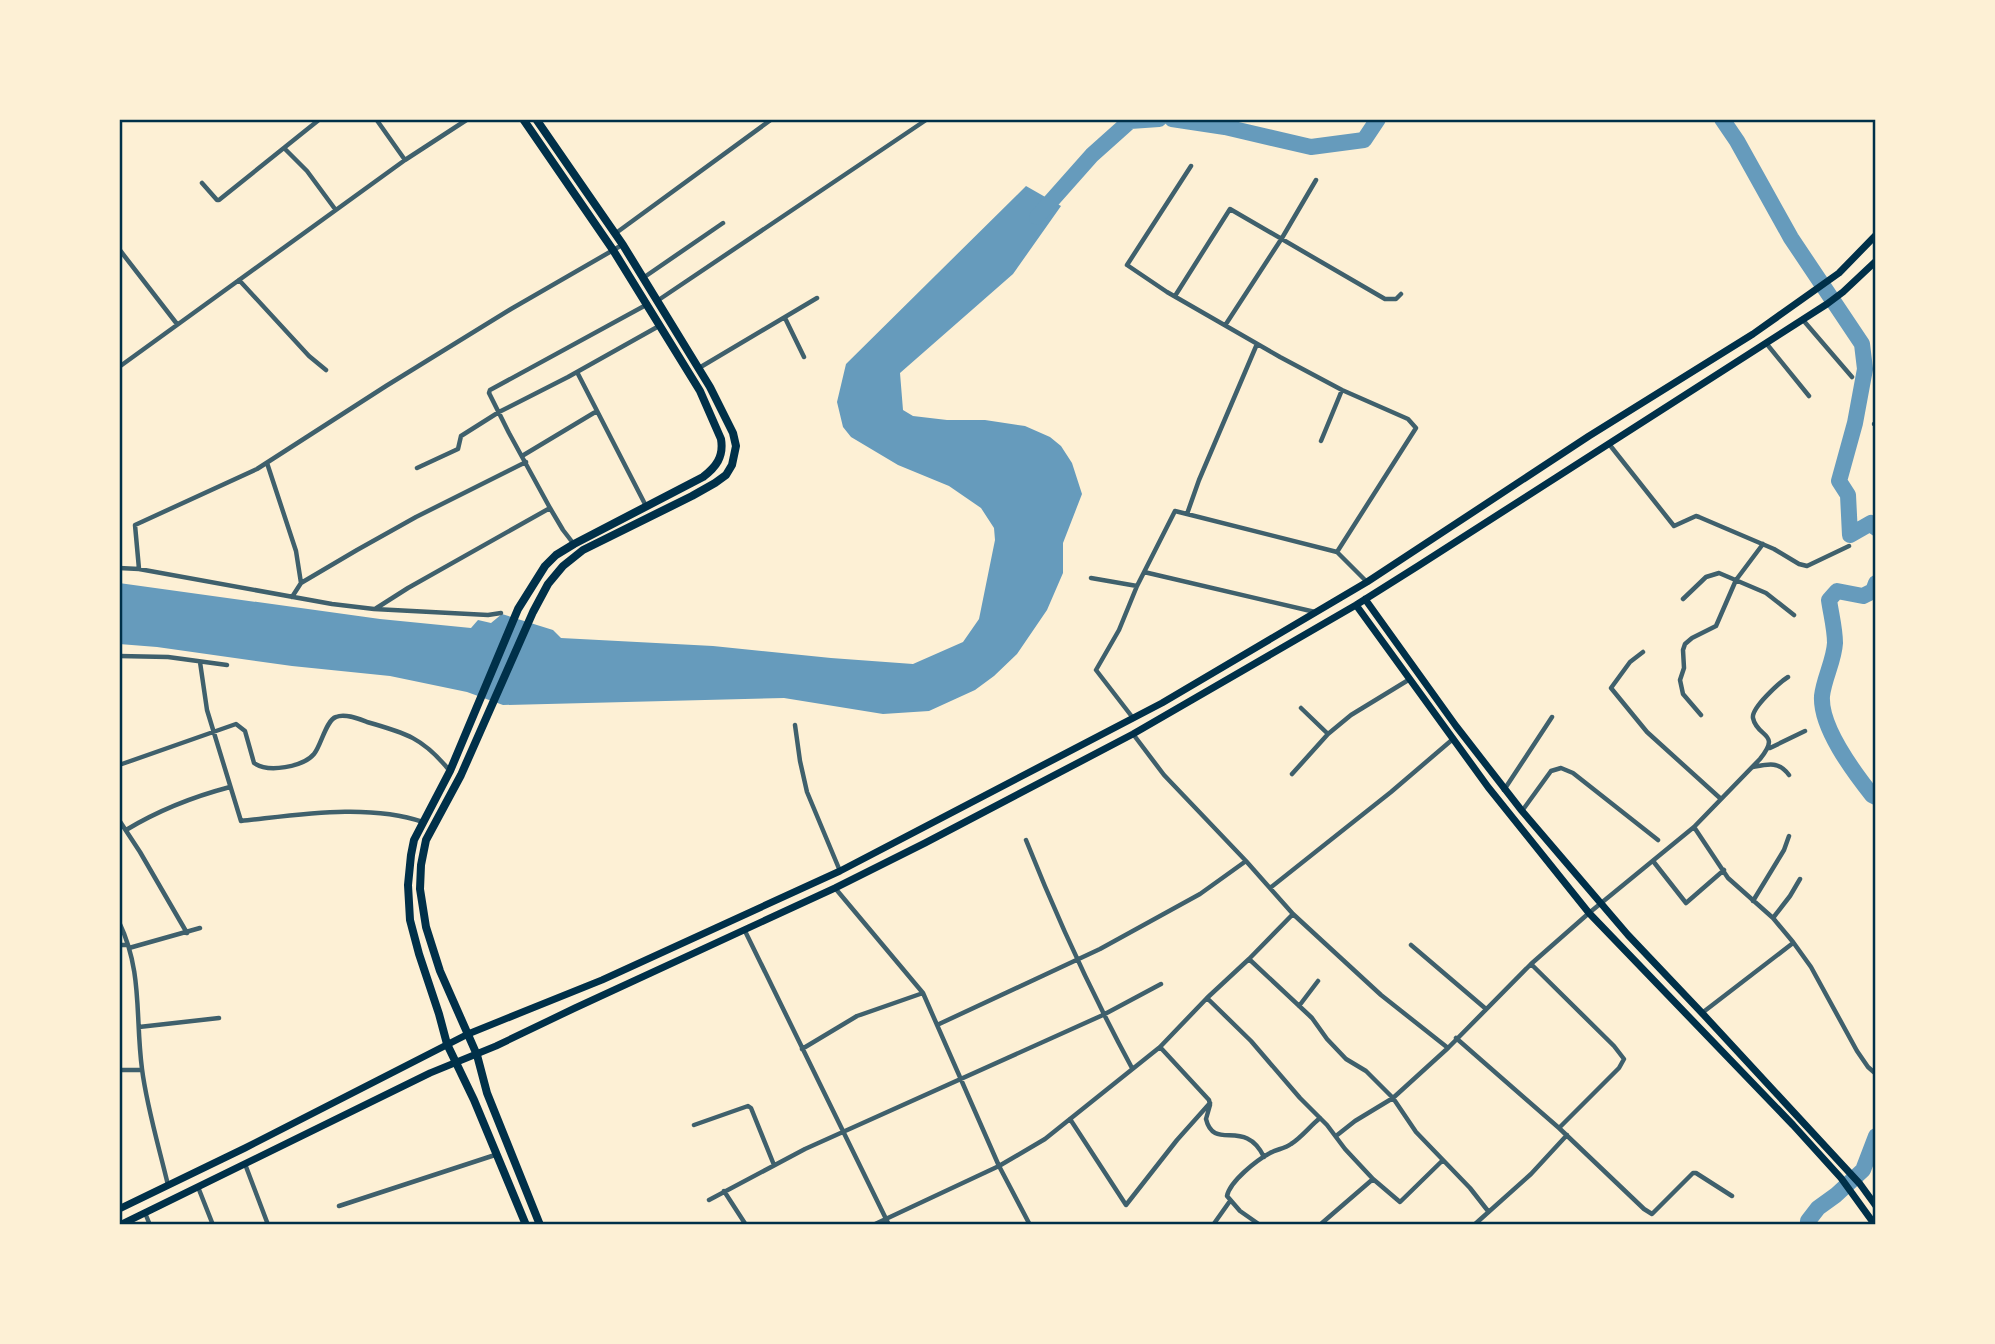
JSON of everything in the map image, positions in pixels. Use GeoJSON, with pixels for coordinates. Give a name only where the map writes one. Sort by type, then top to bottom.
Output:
{"type":"FeatureCollection","features":[{"type":"Feature","properties":{"kind":"highway"},"geometry":{"type":"LineString","coordinates":[[523,119],[613,250],[699,391],[723,448],[713,470],[574,544],[556,555],[545,566],[518,609],[450,771],[415,840],[411,855],[408,885],[410,920],[424,974],[455,1064],[474,1100],[526,1225]]}},
{"type":"Feature","properties":{"kind":"highway"},"geometry":{"type":"LineString","coordinates":[[536,119],[616,234],[710,387],[733,433],[736,446],[735,457],[726,474],[715,483],[593,545],[563,566],[548,584],[461,775],[426,840],[420,890],[426,927],[440,971],[477,1055],[487,1093],[540,1225]]}},
{"type":"Feature","properties":{"kind":"main road"},"geometry":{"type":"LineString","coordinates":[[119,1209],[468,1034],[602,980],[840,870],[1162,703],[1367,582],[1589,436],[1724,353],[1846,267],[1876,235]]}},
{"type":"Feature","properties":{"kind":"main road"},"geometry":{"type":"LineString","coordinates":[[120,1225],[430,1073],[477,1055],[835,888],[1133,734],[1358,608],[1519,500],[1828,304],[1876,261]]}},
{"type":"Feature","properties":{"kind":"main road"},"geometry":{"type":"LineString","coordinates":[[1511,488],[1519,500]]}},
{"type":"Feature","properties":{"kind":"main road"},"geometry":{"type":"LineString","coordinates":[[1367,602],[1504,790],[1628,935],[1860,1184],[1876,1206]]}},
{"type":"Feature","properties":{"kind":"main road"},"geometry":{"type":"LineString","coordinates":[[1358,608],[1488,787],[1588,913],[1765,1095],[1841,1178],[1875,1225]]}},
{"type":"Feature","properties":{"kind":"main road"},"geometry":{"type":"LineString","coordinates":[[139,1199],[145,1212]]}},
{"type":"Feature","properties":{"kind":"street"},"geometry":{"type":"LineString","coordinates":[[202,183],[219,200],[320,119]]}},
{"type":"Feature","properties":{"kind":"street"},"geometry":{"type":"LineString","coordinates":[[376,119],[405,160]]}},
{"type":"Feature","properties":{"kind":"street"},"geometry":{"type":"LineString","coordinates":[[119,367],[335,209],[468,119]]}},
{"type":"Feature","properties":{"kind":"street"},"geometry":{"type":"LineString","coordinates":[[616,234],[772,119]]}},
{"type":"Feature","properties":{"kind":"street"},"geometry":{"type":"LineString","coordinates":[[656,301],[926,120]]}},
{"type":"Feature","properties":{"kind":"street"},"geometry":{"type":"LineString","coordinates":[[284,148],[307,171],[335,209]]}},
{"type":"Feature","properties":{"kind":"street"},"geometry":{"type":"LineString","coordinates":[[1191,166],[1127,263],[1175,296],[1257,343],[1342,390],[1408,419],[1416,428],[1337,552]]}},
{"type":"Feature","properties":{"kind":"street"},"geometry":{"type":"LineString","coordinates":[[1226,324],[1316,180]]}},
{"type":"Feature","properties":{"kind":"street"},"geometry":{"type":"LineString","coordinates":[[1175,296],[1230,209],[1385,299],[1396,299],[1401,294]]}},
{"type":"Feature","properties":{"kind":"street"},"geometry":{"type":"LineString","coordinates":[[642,278],[723,223]]}},
{"type":"Feature","properties":{"kind":"street"},"geometry":{"type":"LineString","coordinates":[[139,569],[135,525],[257,469],[511,309],[623,245]]}},
{"type":"Feature","properties":{"kind":"street"},"geometry":{"type":"LineString","coordinates":[[119,249],[177,324]]}},
{"type":"Feature","properties":{"kind":"street"},"geometry":{"type":"LineString","coordinates":[[239,280],[309,356],[326,370]]}},
{"type":"Feature","properties":{"kind":"street"},"geometry":{"type":"LineString","coordinates":[[698,369],[817,298]]}},
{"type":"Feature","properties":{"kind":"street"},"geometry":{"type":"LineString","coordinates":[[574,544],[550,508],[490,396],[490,390],[646,305]]}},
{"type":"Feature","properties":{"kind":"street"},"geometry":{"type":"LineString","coordinates":[[785,318],[804,356]]}},
{"type":"Feature","properties":{"kind":"street"},"geometry":{"type":"LineString","coordinates":[[1803,320],[1852,377]]}},
{"type":"Feature","properties":{"kind":"street"},"geometry":{"type":"LineString","coordinates":[[417,468],[458,449],[461,436],[499,412],[659,326]]}},
{"type":"Feature","properties":{"kind":"street"},"geometry":{"type":"LineString","coordinates":[[1187,514],[1257,343]]}},
{"type":"Feature","properties":{"kind":"street"},"geometry":{"type":"LineString","coordinates":[[1766,343],[1809,396]]}},
{"type":"Feature","properties":{"kind":"street"},"geometry":{"type":"LineString","coordinates":[[577,372],[652,516]]}},
{"type":"Feature","properties":{"kind":"street"},"geometry":{"type":"LineString","coordinates":[[1321,441],[1342,390]]}},
{"type":"Feature","properties":{"kind":"street"},"geometry":{"type":"LineString","coordinates":[[522,456],[597,411]]}},
{"type":"Feature","properties":{"kind":"street"},"geometry":{"type":"LineString","coordinates":[[1609,444],[1673,526],[1696,516],[1807,566],[1849,546]]}},
{"type":"Feature","properties":{"kind":"street"},"geometry":{"type":"LineString","coordinates":[[292,597],[301,583],[416,517],[526,462]]}},
{"type":"Feature","properties":{"kind":"street"},"geometry":{"type":"LineString","coordinates":[[267,463],[296,551],[301,583]]}},
{"type":"Feature","properties":{"kind":"street"},"geometry":{"type":"LineString","coordinates":[[374,609],[408,587],[550,508]]}},
{"type":"Feature","properties":{"kind":"street"},"geometry":{"type":"LineString","coordinates":[[1133,718],[1096,670],[1119,630],[1175,511],[1337,552],[1367,582]]}},
{"type":"Feature","properties":{"kind":"street"},"geometry":{"type":"LineString","coordinates":[[1702,715],[1683,694],[1680,680],[1684,668],[1685,644],[1716,626],[1736,580],[1763,544]]}},
{"type":"Feature","properties":{"kind":"street"},"geometry":{"type":"LineString","coordinates":[[119,568],[139,569],[374,609],[488,615],[501,613]]}},
{"type":"Feature","properties":{"kind":"street"},"geometry":{"type":"LineString","coordinates":[[1144,572],[1316,612]]}},
{"type":"Feature","properties":{"kind":"street"},"geometry":{"type":"LineString","coordinates":[[1684,599],[1706,577],[1719,573],[1766,593],[1794,615]]}},
{"type":"Feature","properties":{"kind":"street"},"geometry":{"type":"LineString","coordinates":[[1091,578],[1138,586]]}},
{"type":"Feature","properties":{"kind":"street"},"geometry":{"type":"LineString","coordinates":[[1643,652],[1630,662],[1611,688],[1647,732],[1721,799]]}},
{"type":"Feature","properties":{"kind":"street"},"geometry":{"type":"LineString","coordinates":[[119,656],[168,657],[227,666]]}},
{"type":"Feature","properties":{"kind":"street"},"geometry":{"type":"LineString","coordinates":[[200,662],[212,731],[241,821],[362,813],[408,817],[423,822]]}},
{"type":"Feature","properties":{"kind":"street"},"geometry":{"type":"LineString","coordinates":[[1770,748],[1769,741],[1753,719],[1754,712],[1777,685],[1788,677]]}},
{"type":"Feature","properties":{"kind":"street"},"geometry":{"type":"LineString","coordinates":[[1292,774],[1328,734],[1363,706],[1410,679]]}},
{"type":"Feature","properties":{"kind":"street"},"geometry":{"type":"LineString","coordinates":[[1301,708],[1328,734]]}},
{"type":"Feature","properties":{"kind":"street"},"geometry":{"type":"LineString","coordinates":[[119,765],[238,724],[245,731],[254,763],[260,767],[274,769],[302,762],[314,755],[336,716],[351,717],[397,730],[419,740],[436,754],[450,771]]}},
{"type":"Feature","properties":{"kind":"street"},"geometry":{"type":"LineString","coordinates":[[1504,790],[1552,718]]}},
{"type":"Feature","properties":{"kind":"street"},"geometry":{"type":"LineString","coordinates":[[795,725],[807,793],[840,870]]}},
{"type":"Feature","properties":{"kind":"street"},"geometry":{"type":"LineString","coordinates":[[1336,1136],[1393,1098],[1448,1048],[1531,964],[1588,913],[1694,827],[1770,748],[1805,731]]}},
{"type":"Feature","properties":{"kind":"street"},"geometry":{"type":"LineString","coordinates":[[1133,734],[1170,781],[1293,914],[1381,995],[1448,1048]]}},
{"type":"Feature","properties":{"kind":"street"},"geometry":{"type":"LineString","coordinates":[[1269,888],[1391,792],[1454,738]]}},
{"type":"Feature","properties":{"kind":"street"},"geometry":{"type":"LineString","coordinates":[[1753,767],[1772,763],[1784,768],[1789,775]]}},
{"type":"Feature","properties":{"kind":"street"},"geometry":{"type":"LineString","coordinates":[[1522,811],[1551,771],[1561,768],[1573,773],[1658,840]]}},
{"type":"Feature","properties":{"kind":"street"},"geometry":{"type":"LineString","coordinates":[[126,830],[188,799],[229,787]]}},
{"type":"Feature","properties":{"kind":"street"},"geometry":{"type":"LineString","coordinates":[[119,820],[187,933]]}},
{"type":"Feature","properties":{"kind":"street"},"geometry":{"type":"LineString","coordinates":[[1694,827],[1728,878],[1773,918],[1793,942],[1811,967],[1868,1067],[1876,1074]]}},
{"type":"Feature","properties":{"kind":"street"},"geometry":{"type":"LineString","coordinates":[[1753,901],[1784,850],[1789,836]]}},
{"type":"Feature","properties":{"kind":"street"},"geometry":{"type":"LineString","coordinates":[[1026,840],[1060,923],[1103,1015],[1132,1068]]}},
{"type":"Feature","properties":{"kind":"street"},"geometry":{"type":"LineString","coordinates":[[937,1025],[1078,959],[1200,894],[1246,861]]}},
{"type":"Feature","properties":{"kind":"street"},"geometry":{"type":"LineString","coordinates":[[1653,861],[1686,902],[1724,870]]}},
{"type":"Feature","properties":{"kind":"street"},"geometry":{"type":"LineString","coordinates":[[1773,918],[1800,878]]}},
{"type":"Feature","properties":{"kind":"street"},"geometry":{"type":"LineString","coordinates":[[835,888],[923,993],[999,1166],[1030,1225]]}},
{"type":"Feature","properties":{"kind":"street"},"geometry":{"type":"LineString","coordinates":[[873,1225],[999,1166],[1045,1139],[1160,1047],[1293,914]]}},
{"type":"Feature","properties":{"kind":"street"},"geometry":{"type":"LineString","coordinates":[[119,922],[129,946],[136,976],[142,1070],[168,1185]]}},
{"type":"Feature","properties":{"kind":"street"},"geometry":{"type":"LineString","coordinates":[[119,944],[129,946],[200,928]]}},
{"type":"Feature","properties":{"kind":"street"},"geometry":{"type":"LineString","coordinates":[[744,930],[889,1225]]}},
{"type":"Feature","properties":{"kind":"street"},"geometry":{"type":"LineString","coordinates":[[1702,1013],[1793,942]]}},
{"type":"Feature","properties":{"kind":"street"},"geometry":{"type":"LineString","coordinates":[[1411,945],[1486,1009]]}},
{"type":"Feature","properties":{"kind":"street"},"geometry":{"type":"LineString","coordinates":[[1249,959],[1312,1018],[1346,1059],[1366,1071],[1393,1098],[1416,1132],[1488,1211]]}},
{"type":"Feature","properties":{"kind":"street"},"geometry":{"type":"LineString","coordinates":[[1531,964],[1624,1059],[1619,1068],[1559,1128]]}},
{"type":"Feature","properties":{"kind":"street"},"geometry":{"type":"LineString","coordinates":[[1299,1006],[1318,981]]}},
{"type":"Feature","properties":{"kind":"street"},"geometry":{"type":"LineString","coordinates":[[709,1200],[843,1132],[1103,1015],[1161,984]]}},
{"type":"Feature","properties":{"kind":"street"},"geometry":{"type":"LineString","coordinates":[[802,1049],[857,1016],[923,993]]}},
{"type":"Feature","properties":{"kind":"street"},"geometry":{"type":"LineString","coordinates":[[1207,998],[1251,1041],[1373,1179],[1400,1202],[1443,1160]]}},
{"type":"Feature","properties":{"kind":"street"},"geometry":{"type":"LineString","coordinates":[[139,1027],[219,1018]]}},
{"type":"Feature","properties":{"kind":"street"},"geometry":{"type":"LineString","coordinates":[[1456,1038],[1567,1135],[1644,1209],[1653,1214],[1693,1173],[1732,1196]]}},
{"type":"Feature","properties":{"kind":"street"},"geometry":{"type":"LineString","coordinates":[[1160,1047],[1210,1103]]}},
{"type":"Feature","properties":{"kind":"street"},"geometry":{"type":"LineString","coordinates":[[119,1070],[142,1070]]}},
{"type":"Feature","properties":{"kind":"street"},"geometry":{"type":"LineString","coordinates":[[1070,1119],[1126,1206],[1177,1140],[1210,1103]]}},
{"type":"Feature","properties":{"kind":"street"},"geometry":{"type":"LineString","coordinates":[[1210,1103],[1206,1119],[1213,1132],[1217,1135],[1242,1135],[1249,1138],[1258,1145],[1264,1157]]}},
{"type":"Feature","properties":{"kind":"street"},"geometry":{"type":"LineString","coordinates":[[694,1125],[748,1106],[774,1165]]}},
{"type":"Feature","properties":{"kind":"street"},"geometry":{"type":"LineString","coordinates":[[1260,1225],[1230,1201],[1227,1196],[1231,1185],[1264,1157],[1293,1143],[1320,1118]]}},
{"type":"Feature","properties":{"kind":"street"},"geometry":{"type":"LineString","coordinates":[[1474,1225],[1531,1174],[1567,1135]]}},
{"type":"Feature","properties":{"kind":"street"},"geometry":{"type":"LineString","coordinates":[[339,1206],[495,1155]]}},
{"type":"Feature","properties":{"kind":"street"},"geometry":{"type":"LineString","coordinates":[[245,1164],[267,1222]]}},
{"type":"Feature","properties":{"kind":"street"},"geometry":{"type":"LineString","coordinates":[[1322,1223],[1373,1179]]}},
{"type":"Feature","properties":{"kind":"street"},"geometry":{"type":"LineString","coordinates":[[198,1187],[214,1225]]}},
{"type":"Feature","properties":{"kind":"street"},"geometry":{"type":"LineString","coordinates":[[724,1191],[746,1225]]}},
{"type":"Feature","properties":{"kind":"street"},"geometry":{"type":"LineString","coordinates":[[1213,1225],[1230,1201]]}},
{"type":"Feature","properties":{"kind":"street"},"geometry":{"type":"LineString","coordinates":[[145,1212],[150,1225]]}},
{"type":"Feature","properties":{"kind":"water"},"geometry":{"type":"Polygon","coordinates":[[[1026,186],[1061,206],[1013,274],[900,373],[903,410],[913,416],[947,420],[985,420],[1025,426],[1050,437],[1061,446],[1072,463],[1082,494],[1063,543],[1063,573],[1047,610],[1017,654],[975,690],[929,711],[883,714],[784,698],[503,705],[467,692],[390,676],[119,644],[119,583],[380,619],[471,628],[478,620],[491,623],[502,614],[553,630],[561,638],[713,646],[913,664],[963,642],[979,619],[995,540],[994,528],[981,508],[949,486],[898,465],[851,437],[843,427],[837,402],[846,364],[1026,186]]]}},
{"type":"Feature","properties":{"kind":"waterway"},"geometry":{"type":"LineString","coordinates":[[1037,217],[1092,155],[1130,121],[1159,119]]}},
{"type":"Feature","properties":{"kind":"waterway"},"geometry":{"type":"LineString","coordinates":[[1172,119],[1225,127],[1311,147],[1364,140],[1378,119]]}},
{"type":"Feature","properties":{"kind":"waterway"},"geometry":{"type":"LineString","coordinates":[[1722,119],[1791,238],[1862,344],[1865,369],[1855,423],[1839,481],[1848,495],[1850,535],[1871,523],[1876,528]]}},
{"type":"Feature","properties":{"kind":"waterway"},"geometry":{"type":"LineString","coordinates":[[1876,583],[1873,591],[1863,596],[1837,591],[1829,600],[1835,643],[1822,696],[1826,721],[1832,735],[1864,785],[1876,797]]}},
{"type":"Feature","properties":{"kind":"waterway"},"geometry":{"type":"LineString","coordinates":[[1810,1225],[1808,1221],[1818,1208],[1863,1170],[1876,1136]]}}]}
